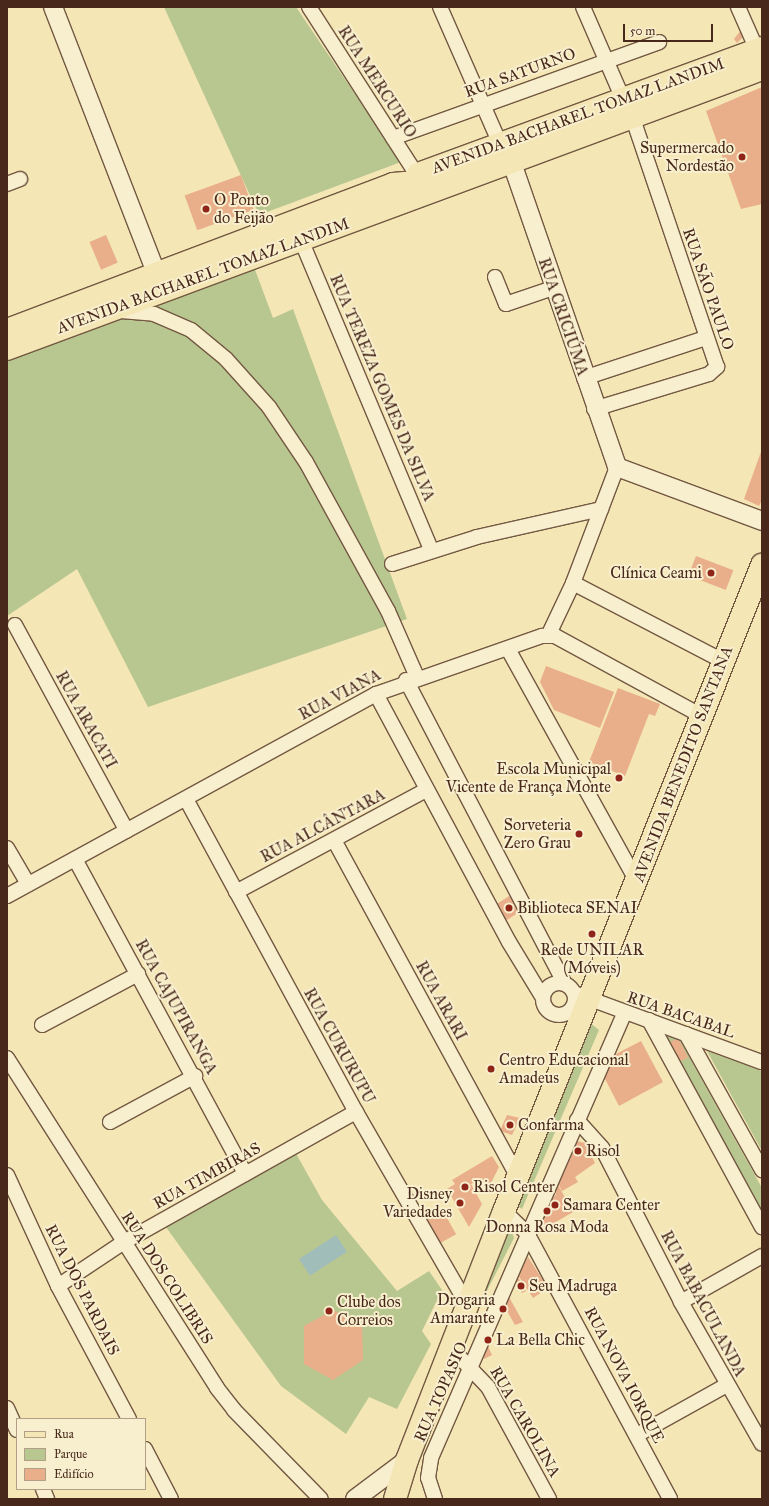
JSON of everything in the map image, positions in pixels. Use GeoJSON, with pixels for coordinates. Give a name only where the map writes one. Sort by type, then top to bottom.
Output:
{"type":"FeatureCollection","features":[{"type":"Feature","properties":{"kind":"main road","name":"AVENIDA BACHAREL TOMAZ LANDIM"},"geometry":{"type":"LineString","coordinates":[[7,330],[156,273],[396,194],[417,175],[507,156],[761,56]]}},
{"type":"Feature","properties":{"kind":"main road","name":"AVENIDA BACHAREL TOMAZ LANDIM"},"geometry":{"type":"LineString","coordinates":[[507,156],[621,100],[761,56]]}},
{"type":"Feature","properties":{"kind":"main road","name":"AVENIDA BACHAREL TOMAZ LANDIM"},"geometry":{"type":"LineString","coordinates":[[7,349],[302,240],[425,180],[634,122],[762,78]]}},
{"type":"Feature","properties":{"kind":"main road","name":"AVENIDA BENEDITO SANTANA"},"geometry":{"type":"LineString","coordinates":[[395,1499],[407,1460],[504,1211],[574,1037],[582,997],[637,882],[723,660],[760,577]]}},
{"type":"Feature","properties":{"kind":"street"},"geometry":{"type":"LineString","coordinates":[[53,7],[156,273]]}},
{"type":"Feature","properties":{"kind":"street","name":"RUA MERCURIO"},"geometry":{"type":"LineString","coordinates":[[309,7],[417,175]]}},
{"type":"Feature","properties":{"kind":"street"},"geometry":{"type":"LineString","coordinates":[[440,7],[482,104],[507,156]]}},
{"type":"Feature","properties":{"kind":"street"},"geometry":{"type":"LineString","coordinates":[[583,7],[606,60],[621,100]]}},
{"type":"Feature","properties":{"kind":"street"},"geometry":{"type":"LineString","coordinates":[[738,7],[761,56]]}},
{"type":"Feature","properties":{"kind":"street","name":"RUA SATURNO"},"geometry":{"type":"LineString","coordinates":[[393,138],[482,104],[659,42]]}},
{"type":"Feature","properties":{"kind":"street","name":"RUA SÃO PAULO"},"geometry":{"type":"LineString","coordinates":[[594,408],[713,372],[717,367],[634,122]]}},
{"type":"Feature","properties":{"kind":"street","name":"RUA CRICIÚMA"},"geometry":{"type":"LineString","coordinates":[[507,156],[594,408],[618,467]]}},
{"type":"Feature","properties":{"kind":"street","name":"RUA TEREZA GOMES DA SILVA"},"geometry":{"type":"LineString","coordinates":[[302,240],[431,550]]}},
{"type":"Feature","properties":{"kind":"street"},"geometry":{"type":"LineString","coordinates":[[495,277],[506,304],[553,288]]}},
{"type":"Feature","properties":{"kind":"street"},"geometry":{"type":"LineString","coordinates":[[107,312],[135,310],[191,330],[226,359],[269,407],[306,462],[388,611],[412,679],[564,982],[582,997],[570,1011],[557,1016]]}},
{"type":"Feature","properties":{"kind":"street"},"geometry":{"type":"LineString","coordinates":[[584,378],[706,338]]}},
{"type":"Feature","properties":{"kind":"street"},"geometry":{"type":"LineString","coordinates":[[702,716],[548,636],[573,583],[618,467],[762,521]]}},
{"type":"Feature","properties":{"kind":"street"},"geometry":{"type":"LineString","coordinates":[[392,564],[431,550],[601,509]]}},
{"type":"Feature","properties":{"kind":"street"},"geometry":{"type":"LineString","coordinates":[[573,583],[723,660]]}},
{"type":"Feature","properties":{"kind":"street","name":"RUA ARACATI"},"geometry":{"type":"LineString","coordinates":[[15,625],[127,831]]}},
{"type":"Feature","properties":{"kind":"street","name":"RUA VIANA"},"geometry":{"type":"LineString","coordinates":[[7,896],[376,694],[412,679],[548,636]]}},
{"type":"Feature","properties":{"kind":"street"},"geometry":{"type":"LineString","coordinates":[[508,649],[637,882]]}},
{"type":"Feature","properties":{"kind":"street"},"geometry":{"type":"LineString","coordinates":[[376,694],[426,790],[543,998],[545,1007],[557,1016],[574,1037]]}},
{"type":"Feature","properties":{"kind":"street","name":"RUA ALCÂNTARA"},"geometry":{"type":"LineString","coordinates":[[236,892],[426,790]]}},
{"type":"Feature","properties":{"kind":"street","name":"RUA CURURUPU"},"geometry":{"type":"LineString","coordinates":[[186,799],[356,1112],[468,1306]]}},
{"type":"Feature","properties":{"kind":"street","name":"RUA ARARI"},"geometry":{"type":"LineString","coordinates":[[334,840],[518,1177]]}},
{"type":"Feature","properties":{"kind":"street"},"geometry":{"type":"LineString","coordinates":[[7,848],[28,884]]}},
{"type":"Feature","properties":{"kind":"street","name":"RUA CAJUPIRANGA"},"geometry":{"type":"LineString","coordinates":[[74,859],[195,1076],[245,1174]]}},
{"type":"Feature","properties":{"kind":"street"},"geometry":{"type":"LineString","coordinates":[[42,1025],[138,974]]}},
{"type":"Feature","properties":{"kind":"street"},"geometry":{"type":"LineString","coordinates":[[543,998],[550,986],[564,982]]}},
{"type":"Feature","properties":{"kind":"street","name":"RUA BACABAL"},"geometry":{"type":"LineString","coordinates":[[582,997],[624,1014],[649,1020],[762,1062]]}},
{"type":"Feature","properties":{"kind":"street","name":"RUA TOPASIO"},"geometry":{"type":"LineString","coordinates":[[435,1499],[428,1478],[431,1458],[472,1366],[527,1233],[624,1014]]}},
{"type":"Feature","properties":{"kind":"street"},"geometry":{"type":"LineString","coordinates":[[649,1020],[762,1227]]}},
{"type":"Feature","properties":{"kind":"street"},"geometry":{"type":"LineString","coordinates":[[686,1034],[762,1170]]}},
{"type":"Feature","properties":{"kind":"street","name":"RUA DOS COLIBRIS"},"geometry":{"type":"LineString","coordinates":[[7,1058],[124,1242],[234,1410],[321,1499]]}},
{"type":"Feature","properties":{"kind":"street"},"geometry":{"type":"LineString","coordinates":[[110,1122],[195,1076]]}},
{"type":"Feature","properties":{"kind":"street","name":"RUA TIMBIRAS"},"geometry":{"type":"LineString","coordinates":[[58,1286],[124,1242],[356,1112]]}},
{"type":"Feature","properties":{"kind":"street","name":"RUA BABACULANDA"},"geometry":{"type":"LineString","coordinates":[[577,1120],[602,1148],[681,1302],[762,1444]]}},
{"type":"Feature","properties":{"kind":"street","name":"RUA DOS PARDAIS"},"geometry":{"type":"LineString","coordinates":[[7,1175],[58,1286],[129,1418]]}},
{"type":"Feature","properties":{"kind":"street","name":"RUA NOVA IORQUE"},"geometry":{"type":"LineString","coordinates":[[504,1211],[527,1233],[638,1435],[670,1499]]}},
{"type":"Feature","properties":{"kind":"street"},"geometry":{"type":"LineString","coordinates":[[681,1302],[762,1256]]}},
{"type":"Feature","properties":{"kind":"street","name":"RUA CAROLINA"},"geometry":{"type":"LineString","coordinates":[[451,1348],[472,1366],[488,1387],[549,1499]]}},
{"type":"Feature","properties":{"kind":"street"},"geometry":{"type":"LineString","coordinates":[[638,1435],[727,1385]]}},
{"type":"Feature","properties":{"kind":"street"},"geometry":{"type":"LineString","coordinates":[[7,1408],[16,1428]]}},
{"type":"Feature","properties":{"kind":"street"},"geometry":{"type":"LineString","coordinates":[[146,1451],[171,1499]]}},
{"type":"Feature","properties":{"kind":"street"},"geometry":{"type":"LineString","coordinates":[[355,1499],[407,1460]]}},
{"type":"Feature","properties":{"kind":"street"},"geometry":{"type":"LineString","coordinates":[[44,1490],[48,1499]]}},
{"type":"Feature","properties":{"kind":"green space"},"geometry":{"type":"Polygon","coordinates":[[[164,7],[296,7],[401,162],[259,215],[164,7]]]}},
{"type":"Feature","properties":{"kind":"green space"},"geometry":{"type":"Polygon","coordinates":[[[254,267],[273,318],[293,309],[407,619],[148,707],[77,569],[7,616],[7,360],[254,267]]]}},
{"type":"Feature","properties":{"kind":"green space"},"geometry":{"type":"Polygon","coordinates":[[[589,1022],[599,1030],[522,1209],[515,1204],[589,1022]]]}},
{"type":"Feature","properties":{"kind":"green space"},"geometry":{"type":"Polygon","coordinates":[[[671,1032],[677,1035],[762,1188],[762,1211],[666,1036],[671,1032]]]}},
{"type":"Feature","properties":{"kind":"green space"},"geometry":{"type":"Polygon","coordinates":[[[707,1051],[762,1071],[762,1151],[707,1051]]]}},
{"type":"Feature","properties":{"kind":"green space","name":"Clube dos Correios"},"geometry":{"type":"Polygon","coordinates":[[[294,1150],[322,1200],[397,1291],[429,1271],[442,1290],[422,1331],[431,1344],[397,1409],[369,1397],[346,1434],[281,1386],[163,1223],[294,1150]]]}},
{"type":"Feature","properties":{"kind":"green space"},"geometry":{"type":"Polygon","coordinates":[[[509,1225],[514,1238],[473,1318],[509,1225]]]}},
{"type":"Feature","properties":{"kind":"water"},"geometry":{"type":"Polygon","coordinates":[[[336,1235],[347,1252],[310,1276],[299,1259],[336,1235]]]}},
{"type":"Feature","properties":{"kind":"building"},"geometry":{"type":"Polygon","coordinates":[[[741,30],[746,34],[737,43],[734,39],[741,30]]]}},
{"type":"Feature","properties":{"kind":"building","name":"Supermercado Nordestão"},"geometry":{"type":"Polygon","coordinates":[[[762,87],[762,204],[741,209],[706,111],[762,87]]]}},
{"type":"Feature","properties":{"kind":"building"},"geometry":{"type":"Polygon","coordinates":[[[241,175],[254,210],[197,230],[185,196],[241,175]]]}},
{"type":"Feature","properties":{"kind":"building"},"geometry":{"type":"Polygon","coordinates":[[[106,235],[118,263],[101,270],[89,242],[106,235]]]}},
{"type":"Feature","properties":{"kind":"building"},"geometry":{"type":"Polygon","coordinates":[[[762,449],[762,500],[759,506],[744,499],[762,449]]]}},
{"type":"Feature","properties":{"kind":"building","name":"Clínica Ceami"},"geometry":{"type":"Polygon","coordinates":[[[696,556],[733,570],[726,590],[688,576],[696,556]]]}},
{"type":"Feature","properties":{"kind":"building"},"geometry":{"type":"Polygon","coordinates":[[[546,666],[614,692],[600,728],[554,710],[540,682],[546,666]]]}},
{"type":"Feature","properties":{"kind":"building"},"geometry":{"type":"Polygon","coordinates":[[[618,688],[660,704],[655,716],[649,714],[625,776],[589,762],[618,688]]]}},
{"type":"Feature","properties":{"kind":"building","name":"Biblioteca SENAI"},"geometry":{"type":"Polygon","coordinates":[[[511,895],[521,911],[507,920],[497,904],[511,895]]]}},
{"type":"Feature","properties":{"kind":"building"},"geometry":{"type":"Polygon","coordinates":[[[678,1038],[688,1058],[679,1062],[669,1043],[678,1038]]]}},
{"type":"Feature","properties":{"kind":"building"},"geometry":{"type":"Polygon","coordinates":[[[641,1041],[663,1082],[619,1106],[604,1077],[614,1055],[641,1041]]]}},
{"type":"Feature","properties":{"kind":"building","name":"Confarma"},"geometry":{"type":"Polygon","coordinates":[[[507,1115],[520,1118],[512,1135],[500,1131],[507,1115]]]}},
{"type":"Feature","properties":{"kind":"building","name":"Risol"},"geometry":{"type":"Polygon","coordinates":[[[572,1140],[585,1143],[595,1163],[575,1177],[578,1182],[562,1191],[556,1179],[572,1140]]]}},
{"type":"Feature","properties":{"kind":"building","name":"Risol Center"},"geometry":{"type":"Polygon","coordinates":[[[492,1156],[499,1167],[488,1189],[482,1178],[471,1184],[482,1204],[469,1227],[447,1189],[455,1184],[452,1180],[492,1156]]]}},
{"type":"Feature","properties":{"kind":"building","name":"Samara Center"},"geometry":{"type":"Polygon","coordinates":[[[557,1183],[573,1212],[537,1233],[533,1225],[556,1194],[552,1188],[557,1183]]]}},
{"type":"Feature","properties":{"kind":"building"},"geometry":{"type":"Polygon","coordinates":[[[442,1209],[456,1234],[439,1244],[425,1219],[442,1209]]]}},
{"type":"Feature","properties":{"kind":"building"},"geometry":{"type":"Polygon","coordinates":[[[528,1257],[548,1288],[533,1298],[518,1275],[528,1257]]]}},
{"type":"Feature","properties":{"kind":"building","name":"Seu Madruga"},"geometry":{"type":"Polygon","coordinates":[[[518,1277],[526,1291],[522,1293],[515,1282],[518,1277]]]}},
{"type":"Feature","properties":{"kind":"building"},"geometry":{"type":"Polygon","coordinates":[[[505,1290],[523,1322],[515,1325],[507,1311],[502,1314],[499,1307],[505,1290]]]}},
{"type":"Feature","properties":{"kind":"building"},"geometry":{"type":"Polygon","coordinates":[[[333,1310],[362,1325],[363,1360],[333,1380],[304,1364],[304,1326],[333,1310]]]}},
{"type":"Feature","properties":{"kind":"building"},"geometry":{"type":"Polygon","coordinates":[[[486,1342],[492,1355],[484,1359],[480,1352],[486,1342]]]}},
{"type":"Feature","properties":{"kind":"place","name":"Supermercado Nordestão"},"geometry":{"type":"Point","coordinates":[742,157]}},
{"type":"Feature","properties":{"kind":"place","name":"O Ponto do Feijão"},"geometry":{"type":"Point","coordinates":[206,209]}},
{"type":"Feature","properties":{"kind":"place","name":"Clínica Ceami"},"geometry":{"type":"Point","coordinates":[711,573]}},
{"type":"Feature","properties":{"kind":"place","name":"Escola Municipal Vicente de França Monte"},"geometry":{"type":"Point","coordinates":[619,778]}},
{"type":"Feature","properties":{"kind":"place","name":"Sorveteria Zero Grau"},"geometry":{"type":"Point","coordinates":[579,834]}},
{"type":"Feature","properties":{"kind":"place","name":"Biblioteca SENAI"},"geometry":{"type":"Point","coordinates":[509,908]}},
{"type":"Feature","properties":{"kind":"place","name":"Rede UNILAR (Móveis)"},"geometry":{"type":"Point","coordinates":[592,934]}},
{"type":"Feature","properties":{"kind":"place","name":"Centro Educacional Amadeus"},"geometry":{"type":"Point","coordinates":[491,1069]}},
{"type":"Feature","properties":{"kind":"place","name":"Confarma"},"geometry":{"type":"Point","coordinates":[510,1125]}},
{"type":"Feature","properties":{"kind":"place","name":"Risol"},"geometry":{"type":"Point","coordinates":[578,1151]}},
{"type":"Feature","properties":{"kind":"place","name":"Risol Center"},"geometry":{"type":"Point","coordinates":[465,1187]}},
{"type":"Feature","properties":{"kind":"place","name":"Disney Variedades"},"geometry":{"type":"Point","coordinates":[460,1203]}},
{"type":"Feature","properties":{"kind":"place","name":"Samara Center"},"geometry":{"type":"Point","coordinates":[555,1205]}},
{"type":"Feature","properties":{"kind":"place","name":"Donna Rosa Moda"},"geometry":{"type":"Point","coordinates":[547,1211]}},
{"type":"Feature","properties":{"kind":"place","name":"Seu Madruga"},"geometry":{"type":"Point","coordinates":[521,1286]}},
{"type":"Feature","properties":{"kind":"place","name":"Drogaria Amarante"},"geometry":{"type":"Point","coordinates":[503,1309]}},
{"type":"Feature","properties":{"kind":"place","name":"Clube dos Correios"},"geometry":{"type":"Point","coordinates":[329,1311]}},
{"type":"Feature","properties":{"kind":"place","name":"La Bella Chic"},"geometry":{"type":"Point","coordinates":[488,1340]}}]}
